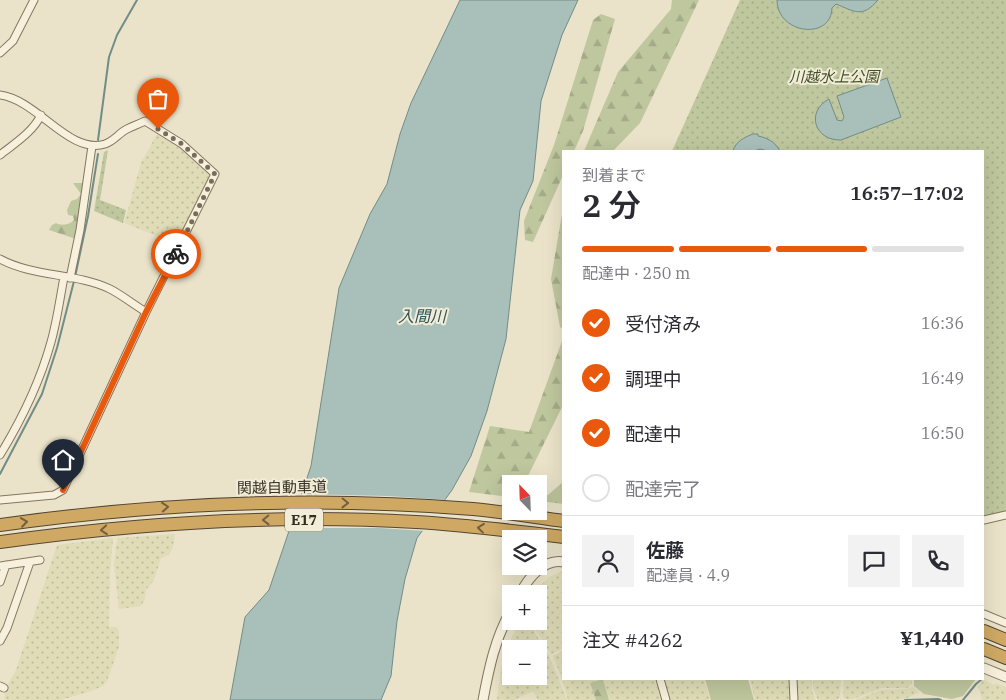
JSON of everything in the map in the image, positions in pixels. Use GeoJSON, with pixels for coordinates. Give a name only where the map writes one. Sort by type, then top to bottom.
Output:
{"type":"FeatureCollection","features":[{"type":"Feature","properties":{"kind":"highway","name":"関越自動車道"},"geometry":{"type":"LineString","coordinates":[[0,525],[47,518],[170,507],[303,502],[475,509],[562,521]]}},
{"type":"Feature","properties":{"kind":"highway","name":"E17"},"geometry":{"type":"LineString","coordinates":[[0,542],[169,524],[317,520],[416,522],[562,537]]}},
{"type":"Feature","properties":{"kind":"highway"},"geometry":{"type":"LineString","coordinates":[[984,631],[1006,640]]}},
{"type":"Feature","properties":{"kind":"highway"},"geometry":{"type":"LineString","coordinates":[[984,649],[1006,658]]}},
{"type":"Feature","properties":{"kind":"street"},"geometry":{"type":"LineString","coordinates":[[0,54],[12,41],[34,0]]}},
{"type":"Feature","properties":{"kind":"street"},"geometry":{"type":"LineString","coordinates":[[0,94],[29,106],[76,142],[92,146],[112,141],[126,129],[145,121],[182,144],[215,174],[146,312],[63,490],[54,495],[0,500]]}},
{"type":"Feature","properties":{"kind":"street"},"geometry":{"type":"LineString","coordinates":[[0,155],[24,136],[38,122],[41,115]]}},
{"type":"Feature","properties":{"kind":"street"},"geometry":{"type":"LineString","coordinates":[[0,455],[22,418],[40,376],[52,340],[80,230],[92,146]]}},
{"type":"Feature","properties":{"kind":"street"},"geometry":{"type":"LineString","coordinates":[[0,259],[22,268],[67,277],[109,289],[146,312]]}},
{"type":"Feature","properties":{"kind":"street"},"geometry":{"type":"LineString","coordinates":[[984,520],[1006,515]]}},
{"type":"Feature","properties":{"kind":"street"},"geometry":{"type":"LineString","coordinates":[[0,582],[3,566],[40,560]]}},
{"type":"Feature","properties":{"kind":"street"},"geometry":{"type":"LineString","coordinates":[[0,641],[7,628],[30,562]]}},
{"type":"Feature","properties":{"kind":"street"},"geometry":{"type":"LineString","coordinates":[[525,585],[529,578],[542,567],[562,562]]}},
{"type":"Feature","properties":{"kind":"street"},"geometry":{"type":"LineString","coordinates":[[984,614],[1006,623]]}},
{"type":"Feature","properties":{"kind":"street"},"geometry":{"type":"LineString","coordinates":[[483,700],[489,667],[502,630]]}},
{"type":"Feature","properties":{"kind":"street"},"geometry":{"type":"LineString","coordinates":[[984,668],[1006,677]]}},
{"type":"Feature","properties":{"kind":"street"},"geometry":{"type":"LineString","coordinates":[[660,680],[666,700]]}},
{"type":"Feature","properties":{"kind":"street"},"geometry":{"type":"LineString","coordinates":[[793,680],[794,700]]}},
{"type":"Feature","properties":{"kind":"shaded area"},"geometry":{"type":"Polygon","coordinates":[[[158,132],[175,143],[209,171],[210,176],[177,244],[124,223],[141,163],[158,132]]]}},
{"type":"Feature","properties":{"kind":"shaded area"},"geometry":{"type":"Polygon","coordinates":[[[175,534],[173,547],[169,555],[161,558],[154,580],[146,590],[145,599],[141,606],[119,609],[114,565],[118,538],[175,534]]]}},
{"type":"Feature","properties":{"kind":"shaded area"},"geometry":{"type":"Polygon","coordinates":[[[113,538],[109,627],[116,627],[119,631],[119,647],[107,681],[103,686],[91,691],[61,700],[4,700],[6,688],[16,670],[57,545],[113,538]]]}},
{"type":"Feature","properties":{"kind":"shaded area"},"geometry":{"type":"Polygon","coordinates":[[[562,571],[562,649],[551,654],[547,648],[547,640],[542,640],[536,630],[547,630],[547,585],[540,585],[551,576],[562,571]]]}},
{"type":"Feature","properties":{"kind":"shaded area"},"geometry":{"type":"Polygon","coordinates":[[[516,630],[533,630],[539,640],[511,640],[516,630]]]}},
{"type":"Feature","properties":{"kind":"shaded area"},"geometry":{"type":"Polygon","coordinates":[[[562,651],[562,679],[561,676],[553,656],[562,651]]]}},
{"type":"Feature","properties":{"kind":"shaded area"},"geometry":{"type":"Polygon","coordinates":[[[547,653],[567,700],[538,700],[533,691],[514,700],[497,700],[502,666],[502,685],[547,685],[547,653]]]}},
{"type":"Feature","properties":{"kind":"shaded area"},"geometry":{"type":"Polygon","coordinates":[[[562,680],[599,680],[590,683],[596,700],[568,700],[562,680]]]}},
{"type":"Feature","properties":{"kind":"shaded area"},"geometry":{"type":"Polygon","coordinates":[[[603,680],[655,680],[661,700],[610,700],[603,680]]]}},
{"type":"Feature","properties":{"kind":"shaded area"},"geometry":{"type":"Polygon","coordinates":[[[664,680],[704,680],[710,700],[670,700],[664,680]]]}},
{"type":"Feature","properties":{"kind":"shaded area"},"geometry":{"type":"Polygon","coordinates":[[[750,680],[790,680],[791,700],[755,700],[750,680]]]}},
{"type":"Feature","properties":{"kind":"shaded area"},"geometry":{"type":"Polygon","coordinates":[[[796,680],[812,680],[812,691],[815,700],[797,700],[796,680]]]}},
{"type":"Feature","properties":{"kind":"shaded area"},"geometry":{"type":"Polygon","coordinates":[[[813,680],[841,680],[840,697],[836,700],[818,700],[813,688],[813,680]]]}},
{"type":"Feature","properties":{"kind":"shaded area"},"geometry":{"type":"Polygon","coordinates":[[[844,680],[912,680],[912,684],[907,688],[882,688],[853,699],[845,699],[843,697],[844,680]]]}},
{"type":"Feature","properties":{"kind":"shaded area"},"geometry":{"type":"Polygon","coordinates":[[[984,680],[994,685],[996,683],[1006,687],[1006,700],[982,700],[978,686],[984,680]]]}},
{"type":"Feature","properties":{"kind":"shaded area"},"geometry":{"type":"Polygon","coordinates":[[[913,687],[920,692],[907,698],[896,700],[855,700],[881,690],[913,687]]]}},
{"type":"Feature","properties":{"kind":"green space"},"geometry":{"type":"Polygon","coordinates":[[[672,0],[699,0],[640,123],[614,150],[584,150],[618,72],[671,9],[672,0]]]}},
{"type":"Feature","properties":{"kind":"green space","name":"川越水上公園"},"geometry":{"type":"Polygon","coordinates":[[[740,0],[1006,0],[1006,512],[984,516],[984,150],[672,150],[740,0]]]}},
{"type":"Feature","properties":{"kind":"green space"},"geometry":{"type":"Polygon","coordinates":[[[601,14],[615,19],[583,131],[574,150],[562,150],[562,177],[533,242],[525,240],[524,221],[554,145],[593,20],[601,14]]]}},
{"type":"Feature","properties":{"kind":"green space"},"geometry":{"type":"Polygon","coordinates":[[[108,150],[100,200],[126,210],[123,223],[94,211],[104,152],[108,150]]]}},
{"type":"Feature","properties":{"kind":"green space"},"geometry":{"type":"Polygon","coordinates":[[[73,183],[84,183],[76,239],[49,230],[56,223],[65,225],[74,220],[73,216],[68,215],[67,210],[71,201],[77,199],[81,194],[73,183]]]}},
{"type":"Feature","properties":{"kind":"green space"},"geometry":{"type":"Polygon","coordinates":[[[562,214],[562,328],[560,327],[551,279],[562,214]]]}},
{"type":"Feature","properties":{"kind":"green space"},"geometry":{"type":"Polygon","coordinates":[[[562,341],[562,407],[528,475],[502,475],[502,496],[469,492],[490,426],[529,432],[562,341]]]}},
{"type":"Feature","properties":{"kind":"green space"},"geometry":{"type":"Polygon","coordinates":[[[562,483],[562,504],[548,502],[548,495],[562,483]]]}},
{"type":"Feature","properties":{"kind":"green space"},"geometry":{"type":"Polygon","coordinates":[[[603,680],[609,700],[596,700],[590,683],[603,680]]]}},
{"type":"Feature","properties":{"kind":"green space"},"geometry":{"type":"Polygon","coordinates":[[[705,680],[748,680],[754,700],[711,700],[705,680]]]}},
{"type":"Feature","properties":{"kind":"green space"},"geometry":{"type":"Polygon","coordinates":[[[914,680],[975,680],[963,696],[952,699],[924,694],[914,686],[914,680]]]}},
{"type":"Feature","properties":{"kind":"water","name":"入間川"},"geometry":{"type":"Polygon","coordinates":[[[460,0],[578,0],[562,35],[541,101],[533,181],[520,210],[506,339],[487,411],[471,456],[452,490],[417,538],[405,579],[397,621],[391,676],[381,700],[230,700],[245,617],[269,590],[311,466],[339,288],[370,214],[387,184],[400,134],[411,103],[460,0]]]}},
{"type":"Feature","properties":{"kind":"water"},"geometry":{"type":"Polygon","coordinates":[[[777,0],[878,0],[867,10],[858,12],[836,4],[832,8],[829,19],[823,25],[814,29],[804,29],[794,26],[785,20],[779,11],[777,0]]]}},
{"type":"Feature","properties":{"kind":"water"},"geometry":{"type":"Polygon","coordinates":[[[887,78],[901,117],[841,140],[832,139],[819,131],[815,118],[817,111],[829,99],[837,120],[842,121],[844,117],[837,96],[887,78]]]}},
{"type":"Feature","properties":{"kind":"water"},"geometry":{"type":"Polygon","coordinates":[[[758,134],[758,136],[771,141],[779,150],[733,150],[738,142],[758,134]]]}},
{"type":"Feature","properties":{"kind":"pier"},"geometry":{"type":"Polygon","coordinates":[[[299,494],[388,496],[448,500],[425,531],[379,528],[288,528],[299,494]]]}},
{"type":"Feature","properties":{"kind":"waterway"},"geometry":{"type":"LineString","coordinates":[[98,140],[109,57],[117,35],[137,0]]}},
{"type":"Feature","properties":{"kind":"waterway"},"geometry":{"type":"LineString","coordinates":[[75,277],[88,216],[98,154]]}},
{"type":"Feature","properties":{"kind":"waterway"},"geometry":{"type":"LineString","coordinates":[[0,474],[42,394],[57,348],[74,281]]}},
{"type":"Feature","properties":{"kind":"waterway"},"geometry":{"type":"LineString","coordinates":[[963,700],[981,680]]}},
{"type":"Feature","properties":{"kind":"waterway"},"geometry":{"type":"LineString","coordinates":[[905,700],[941,700]]}},
{"type":"Feature","properties":{"kind":"way so far"},"geometry":{"type":"LineString","coordinates":[[158,129],[182,144],[215,174],[176,254]]}},
{"type":"Feature","properties":{"kind":"route"},"geometry":{"type":"LineString","coordinates":[[63,490],[146,312],[176,254]]}}]}
